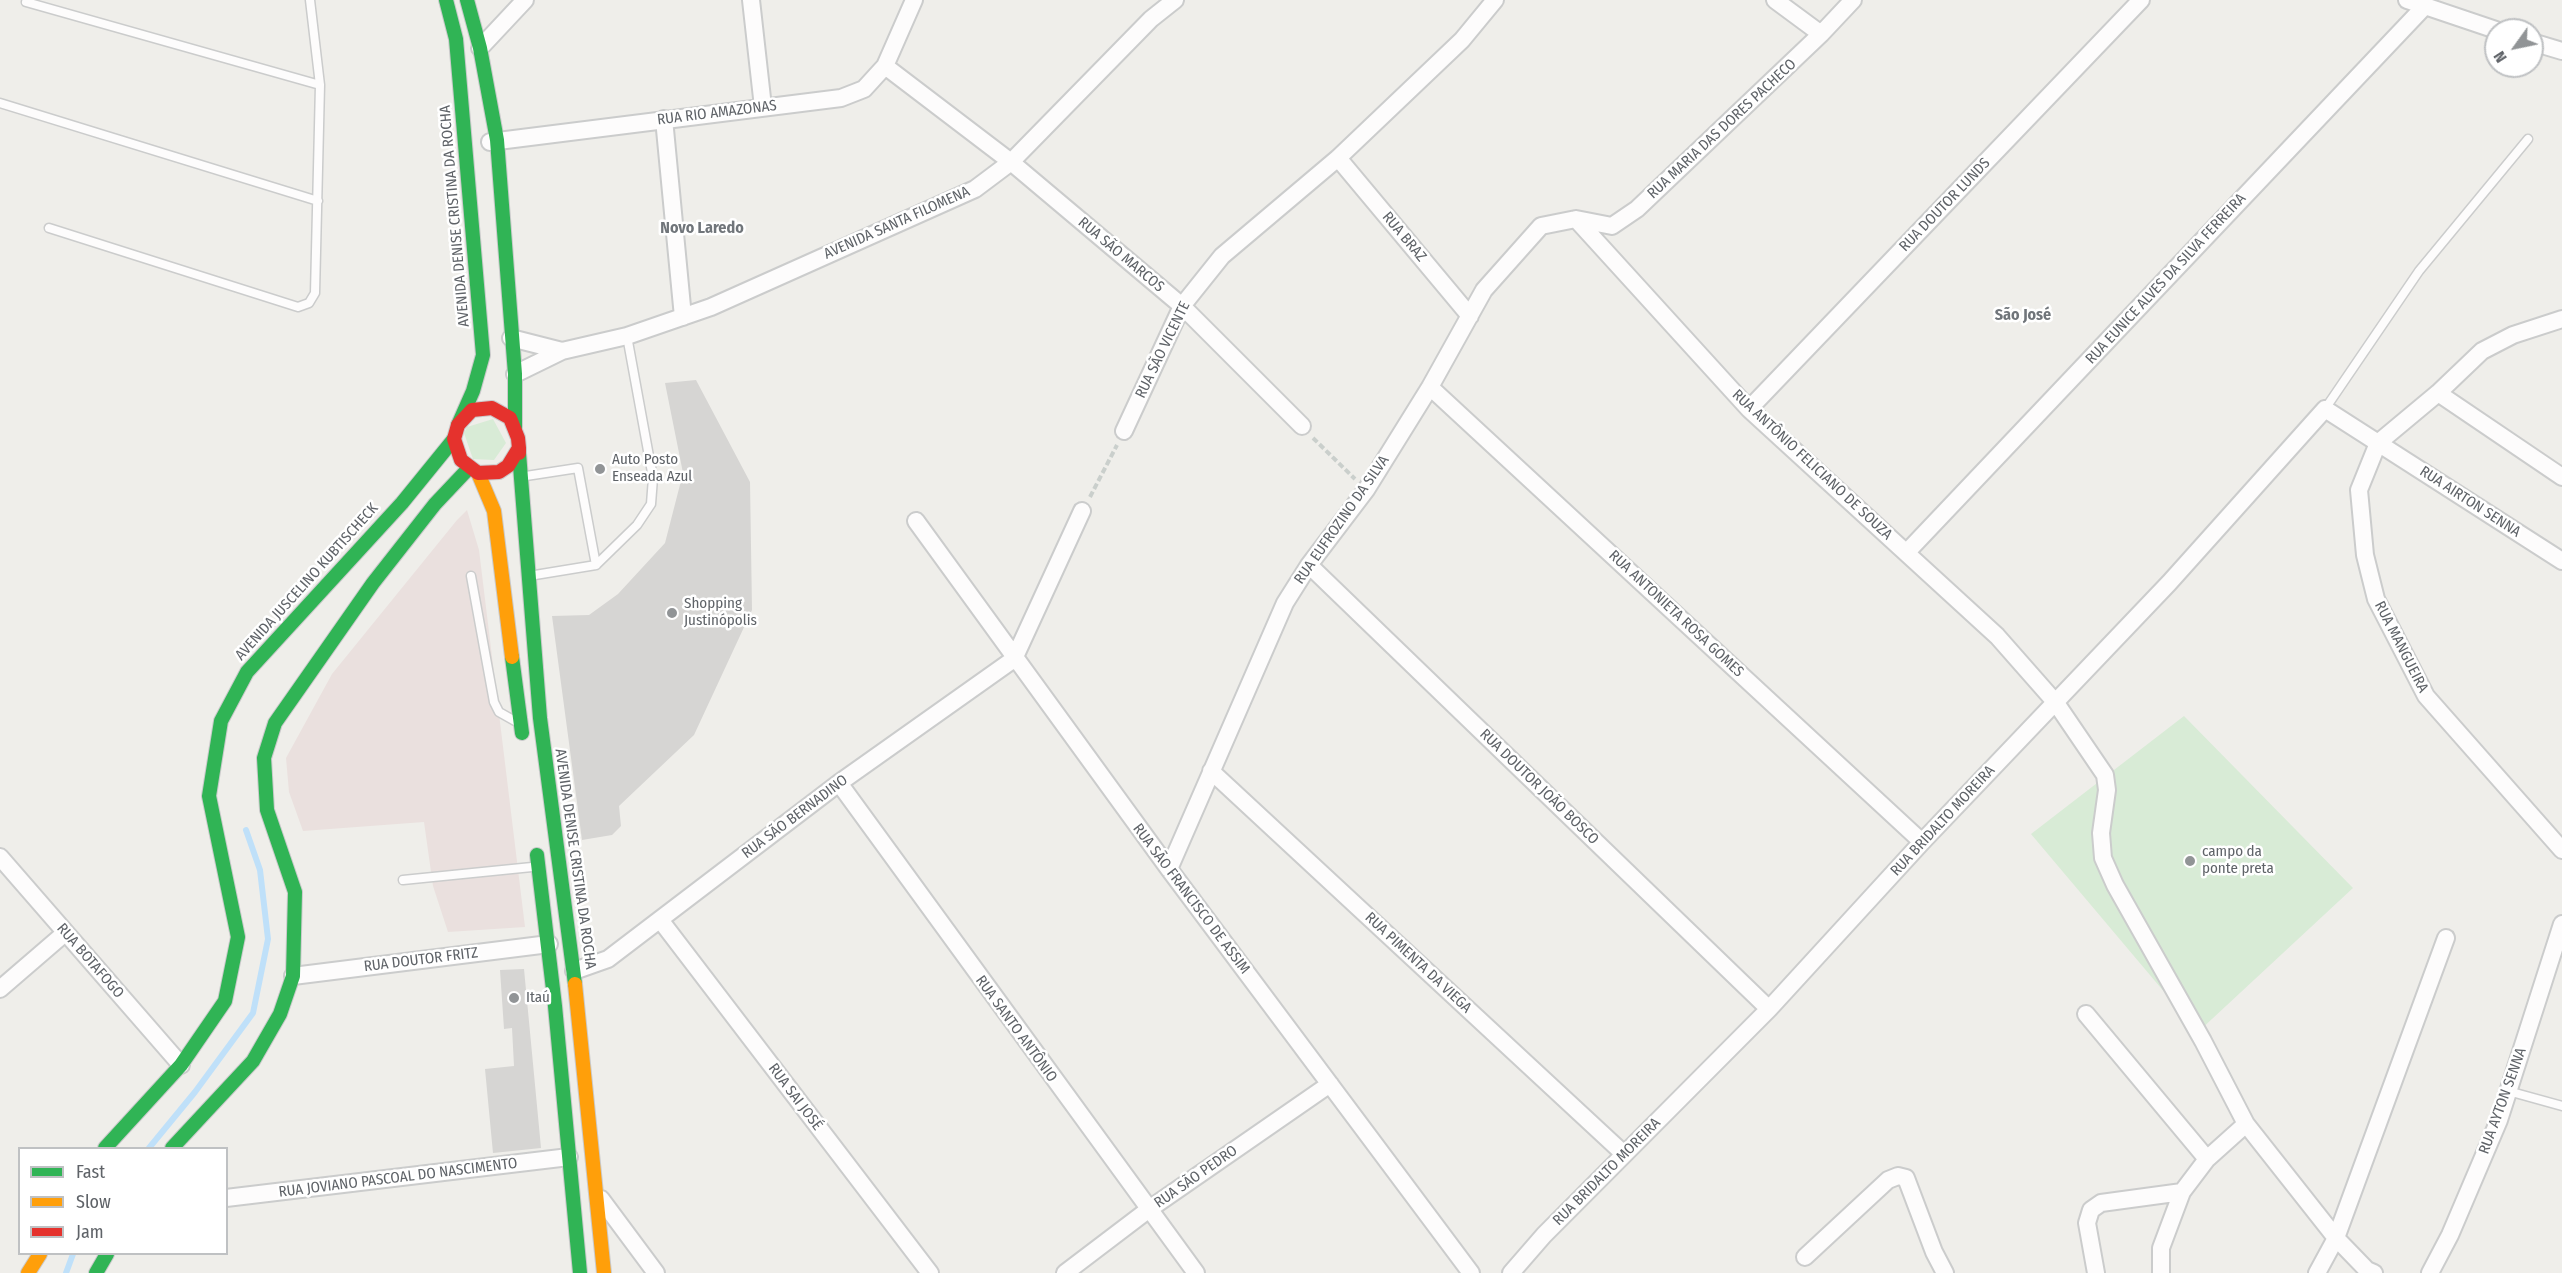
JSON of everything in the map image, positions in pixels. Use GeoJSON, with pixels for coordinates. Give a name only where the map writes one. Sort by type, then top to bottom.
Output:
{"type":"FeatureCollection","features":[{"type":"Feature","properties":{"kind":"main road","name":"AVENIDA DENISE CRISTINA DA ROCHA"},"geometry":{"type":"LineString","coordinates":[[446,0],[456,39],[483,355],[473,391],[456,432]]}},
{"type":"Feature","properties":{"kind":"main road"},"geometry":{"type":"LineString","coordinates":[[467,0],[480,48],[497,140],[515,374],[515,428],[519,448],[508,466],[499,472],[473,471],[461,460],[456,432],[463,417],[472,411],[492,408],[510,418],[515,428]]}},
{"type":"Feature","properties":{"kind":"main road","name":"AVENIDA JUSCELINO KUBTISCHECK"},"geometry":{"type":"LineString","coordinates":[[107,1147],[181,1065],[225,1001],[237,937],[222,852],[209,796],[221,721],[247,672],[402,503],[456,432]]}},
{"type":"Feature","properties":{"kind":"main road","name":"AVENIDA DENISE CRISTINA DA ROCHA"},"geometry":{"type":"LineString","coordinates":[[519,448],[521,477],[515,576],[521,724],[524,746]]}},
{"type":"Feature","properties":{"kind":"main road","name":"AVENIDA DENISE CRISTINA DA ROCHA"},"geometry":{"type":"LineString","coordinates":[[473,471],[494,511],[515,576],[540,718],[574,971],[604,1273]]}},
{"type":"Feature","properties":{"kind":"main road"},"geometry":{"type":"LineString","coordinates":[[174,1147],[253,1061],[280,1014],[293,976],[296,892],[267,810],[264,758],[275,723],[373,583],[435,504],[473,471]]}},
{"type":"Feature","properties":{"kind":"main road"},"geometry":{"type":"LineString","coordinates":[[536,845],[549,944],[580,1273]]}},
{"type":"Feature","properties":{"kind":"main road"},"geometry":{"type":"LineString","coordinates":[[28,1273],[39,1255]]}},
{"type":"Feature","properties":{"kind":"main road"},"geometry":{"type":"LineString","coordinates":[[96,1273],[106,1255]]}},
{"type":"Feature","properties":{"kind":"street"},"geometry":{"type":"LineString","coordinates":[[480,48],[525,0]]}},
{"type":"Feature","properties":{"kind":"street"},"geometry":{"type":"LineString","coordinates":[[751,0],[764,107]]}},
{"type":"Feature","properties":{"kind":"street"},"geometry":{"type":"LineString","coordinates":[[902,0],[905,18]]}},
{"type":"Feature","properties":{"kind":"street","name":"RUA RIO AMAZONAS"},"geometry":{"type":"LineString","coordinates":[[467,149],[497,140],[841,98],[864,89],[885,66],[914,0]]}},
{"type":"Feature","properties":{"kind":"street","name":"AVENIDA SANTA FILOMENA"},"geometry":{"type":"LineString","coordinates":[[515,374],[562,351],[627,336],[711,307],[975,189],[1011,162],[1151,19],[1175,0]]}},
{"type":"Feature","properties":{"kind":"street","name":"RUA SÃO VICENTE"},"geometry":{"type":"LineString","coordinates":[[1124,431],[1182,306],[1222,256],[1338,158],[1462,40],[1495,0]]}},
{"type":"Feature","properties":{"kind":"street"},"geometry":{"type":"LineString","coordinates":[[1775,0],[1821,34]]}},
{"type":"Feature","properties":{"kind":"street","name":"RUA MARIA DAS DORES PACHECO"},"geometry":{"type":"LineString","coordinates":[[1576,219],[1612,226],[1637,209],[1821,34],[1853,0]]}},
{"type":"Feature","properties":{"kind":"street","name":"RUA DOUTOR LUNDS"},"geometry":{"type":"LineString","coordinates":[[1749,409],[2141,0]]}},
{"type":"Feature","properties":{"kind":"street"},"geometry":{"type":"LineString","coordinates":[[2407,0],[2484,26]]}},
{"type":"Feature","properties":{"kind":"street","name":"RUA EUNICE ALVES DA SILVA FERREIRA"},"geometry":{"type":"LineString","coordinates":[[1907,552],[2424,7]]}},
{"type":"Feature","properties":{"kind":"street"},"geometry":{"type":"LineString","coordinates":[[2544,46],[2562,51]]}},
{"type":"Feature","properties":{"kind":"street","name":"RUA SÃO MARCOS"},"geometry":{"type":"LineString","coordinates":[[885,66],[1011,162],[1182,306],[1302,426]]}},
{"type":"Feature","properties":{"kind":"street"},"geometry":{"type":"LineString","coordinates":[[664,119],[683,317]]}},
{"type":"Feature","properties":{"kind":"street","name":"RUA BRAZ"},"geometry":{"type":"LineString","coordinates":[[1338,158],[1470,316]]}},
{"type":"Feature","properties":{"kind":"street","name":"RUA ANTÔNIO FELICIANO DE SOUZA"},"geometry":{"type":"LineString","coordinates":[[1576,219],[1749,409],[1997,636],[2056,703],[2105,775],[2107,790],[2101,833],[2102,849],[2103,858],[2115,885],[2203,1041],[2246,1124],[2336,1238],[2367,1270],[2374,1273]]}},
{"type":"Feature","properties":{"kind":"street","name":"RUA EUFROZINO DA SILVA"},"geometry":{"type":"LineString","coordinates":[[1169,869],[1285,603],[1309,565],[1366,490],[1430,387],[1484,290],[1541,226],[1576,219]]}},
{"type":"Feature","properties":{"kind":"street","name":"RUA MANGUEIRA"},"geometry":{"type":"LineString","coordinates":[[2562,319],[2513,335],[2482,351],[2438,393],[2378,443],[2359,490],[2365,555],[2376,599],[2426,696],[2562,850]]}},
{"type":"Feature","properties":{"kind":"street","name":"AVENIDA SANTA FILOMENA"},"geometry":{"type":"LineString","coordinates":[[511,338],[562,351]]}},
{"type":"Feature","properties":{"kind":"street","name":"RUA ANTONIETA ROSA GOMES"},"geometry":{"type":"LineString","coordinates":[[1430,387],[1922,842]]}},
{"type":"Feature","properties":{"kind":"street"},"geometry":{"type":"LineString","coordinates":[[2438,393],[2562,477]]}},
{"type":"Feature","properties":{"kind":"street"},"geometry":{"type":"LineString","coordinates":[[2325,409],[2378,443]]}},
{"type":"Feature","properties":{"kind":"street","name":"RUA BRIDALTO MOREIRA"},"geometry":{"type":"LineString","coordinates":[[1511,1273],[1544,1235],[1769,1009],[1922,842],[2169,583],[2325,409]]}},
{"type":"Feature","properties":{"kind":"street","name":"RUA AIRTON SENNA"},"geometry":{"type":"LineString","coordinates":[[2378,443],[2562,561]]}},
{"type":"Feature","properties":{"kind":"street"},"geometry":{"type":"LineString","coordinates":[[1014,659],[1082,511]]}},
{"type":"Feature","properties":{"kind":"street","name":"RUA SÃO FRANCISCO DE ASSIM"},"geometry":{"type":"LineString","coordinates":[[916,521],[1014,659],[1471,1273]]}},
{"type":"Feature","properties":{"kind":"street","name":"RUA DOUTOR JOÃO BOSCO"},"geometry":{"type":"LineString","coordinates":[[1309,565],[1769,1009]]}},
{"type":"Feature","properties":{"kind":"street","name":"RUA SÃO BERNADINO"},"geometry":{"type":"LineString","coordinates":[[574,971],[608,959],[661,921],[839,783],[1014,659]]}},
{"type":"Feature","properties":{"kind":"street","name":"RUA PIMENTA DA VIEGA"},"geometry":{"type":"LineString","coordinates":[[1211,771],[1624,1155]]}},
{"type":"Feature","properties":{"kind":"street","name":"RUA SANTO ANTÔNIO"},"geometry":{"type":"LineString","coordinates":[[839,783],[1196,1273]]}},
{"type":"Feature","properties":{"kind":"street","name":"RUA BOTAFOGO"},"geometry":{"type":"LineString","coordinates":[[0,857],[181,1065]]}},
{"type":"Feature","properties":{"kind":"street","name":"RUA SAI JOSÉ"},"geometry":{"type":"LineString","coordinates":[[661,921],[930,1273]]}},
{"type":"Feature","properties":{"kind":"street","name":"RUA AYTON SENNA"},"geometry":{"type":"LineString","coordinates":[[2430,1273],[2459,1214],[2499,1120],[2562,924]]}},
{"type":"Feature","properties":{"kind":"street"},"geometry":{"type":"LineString","coordinates":[[0,989],[65,933]]}},
{"type":"Feature","properties":{"kind":"street"},"geometry":{"type":"LineString","coordinates":[[2317,1273],[2336,1238],[2446,938]]}},
{"type":"Feature","properties":{"kind":"street","name":"RUA DOUTOR FRITZ"},"geometry":{"type":"LineString","coordinates":[[293,976],[549,944]]}},
{"type":"Feature","properties":{"kind":"street"},"geometry":{"type":"LineString","coordinates":[[2086,1014],[2207,1159]]}},
{"type":"Feature","properties":{"kind":"street","name":"RUA SÃO PEDRO"},"geometry":{"type":"LineString","coordinates":[[1065,1273],[1148,1210],[1330,1084]]}},
{"type":"Feature","properties":{"kind":"street"},"geometry":{"type":"LineString","coordinates":[[2161,1273],[2161,1248],[2182,1192],[2207,1159],[2246,1124]]}},
{"type":"Feature","properties":{"kind":"street","name":"RUA JOVIANO PASCOAL DO NASCIMENTO"},"geometry":{"type":"LineString","coordinates":[[228,1198],[569,1157]]}},
{"type":"Feature","properties":{"kind":"street"},"geometry":{"type":"LineString","coordinates":[[1805,1257],[1888,1180],[1898,1176],[1906,1178],[1934,1252],[1945,1273]]}},
{"type":"Feature","properties":{"kind":"street"},"geometry":{"type":"LineString","coordinates":[[2096,1273],[2087,1223],[2091,1210],[2101,1203],[2182,1192]]}},
{"type":"Feature","properties":{"kind":"street"},"geometry":{"type":"LineString","coordinates":[[596,1193],[656,1273]]}},
{"type":"Feature","properties":{"kind":"lane"},"geometry":{"type":"LineString","coordinates":[[49,228],[298,307],[309,303],[315,293],[320,85],[310,0]]}},
{"type":"Feature","properties":{"kind":"lane"},"geometry":{"type":"LineString","coordinates":[[26,2],[320,85]]}},
{"type":"Feature","properties":{"kind":"lane"},"geometry":{"type":"LineString","coordinates":[[0,103],[318,201]]}},
{"type":"Feature","properties":{"kind":"lane"},"geometry":{"type":"LineString","coordinates":[[2325,409],[2419,270],[2528,139]]}},
{"type":"Feature","properties":{"kind":"lane"},"geometry":{"type":"LineString","coordinates":[[515,576],[596,565],[637,525],[651,504],[653,478],[627,336]]}},
{"type":"Feature","properties":{"kind":"lane"},"geometry":{"type":"LineString","coordinates":[[521,477],[578,468],[596,565]]}},
{"type":"Feature","properties":{"kind":"lane"},"geometry":{"type":"LineString","coordinates":[[471,576],[494,702],[499,712],[521,724]]}},
{"type":"Feature","properties":{"kind":"lane"},"geometry":{"type":"LineString","coordinates":[[403,880],[539,867]]}},
{"type":"Feature","properties":{"kind":"lane"},"geometry":{"type":"LineString","coordinates":[[2508,1091],[2562,1106]]}},
{"type":"Feature","properties":{"kind":"path"},"geometry":{"type":"LineString","coordinates":[[1302,426],[1366,490]]}},
{"type":"Feature","properties":{"kind":"path"},"geometry":{"type":"LineString","coordinates":[[1082,511],[1124,431]]}},
{"type":"Feature","properties":{"kind":"shaded area"},"geometry":{"type":"Polygon","coordinates":[[[467,510],[479,550],[525,927],[448,932],[433,886],[424,822],[303,831],[289,792],[286,758],[332,674],[467,510]]]}},
{"type":"Feature","properties":{"kind":"green space"},"geometry":{"type":"Polygon","coordinates":[[[493,419],[506,443],[494,460],[473,459],[464,433],[467,427],[493,419]]]}},
{"type":"Feature","properties":{"kind":"green space","name":"campo da ponte preta"},"geometry":{"type":"Polygon","coordinates":[[[2184,716],[2353,888],[2198,1032],[2031,834],[2184,716]]]}},
{"type":"Feature","properties":{"kind":"building","name":"Shopping Justinópolis"},"geometry":{"type":"Polygon","coordinates":[[[696,380],[750,482],[752,610],[694,735],[619,806],[621,826],[612,835],[582,840],[552,616],[589,615],[618,594],[665,543],[683,473],[665,383],[696,380]]]}},
{"type":"Feature","properties":{"kind":"building"},"geometry":{"type":"Polygon","coordinates":[[[524,969],[541,1148],[493,1153],[485,1069],[514,1066],[512,1028],[504,1029],[500,970],[524,969]]]}},
{"type":"Feature","properties":{"kind":"waterway"},"geometry":{"type":"LineString","coordinates":[[150,1147],[195,1092],[253,1013],[268,939],[260,870],[246,830]]}},
{"type":"Feature","properties":{"kind":"waterway"},"geometry":{"type":"LineString","coordinates":[[66,1273],[73,1255]]}},
{"type":"Feature","properties":{"kind":"traffic: fast"},"geometry":{"type":"LineString","coordinates":[[446,0],[456,39],[483,355],[473,391],[458,425]]}},
{"type":"Feature","properties":{"kind":"traffic: fast"},"geometry":{"type":"LineString","coordinates":[[467,0],[480,48],[497,140],[515,374],[515,427]]}},
{"type":"Feature","properties":{"kind":"traffic: fast"},"geometry":{"type":"LineString","coordinates":[[106,1147],[181,1065],[225,1001],[238,937],[209,796],[221,721],[247,672],[402,503],[454,439]]}},
{"type":"Feature","properties":{"kind":"traffic: fast"},"geometry":{"type":"LineString","coordinates":[[519,453],[540,718],[575,984]]}},
{"type":"Feature","properties":{"kind":"traffic: fast"},"geometry":{"type":"LineString","coordinates":[[173,1147],[253,1061],[280,1014],[293,976],[295,892],[267,810],[264,758],[275,723],[373,583],[435,504],[469,468]]}},
{"type":"Feature","properties":{"kind":"traffic: fast"},"geometry":{"type":"LineString","coordinates":[[512,657],[522,733]]}},
{"type":"Feature","properties":{"kind":"traffic: fast"},"geometry":{"type":"LineString","coordinates":[[537,855],[555,1006],[580,1273]]}},
{"type":"Feature","properties":{"kind":"traffic: fast"},"geometry":{"type":"LineString","coordinates":[[96,1273],[106,1255]]}},
{"type":"Feature","properties":{"kind":"traffic: slow"},"geometry":{"type":"LineString","coordinates":[[478,473],[494,511],[512,657]]}},
{"type":"Feature","properties":{"kind":"traffic: slow"},"geometry":{"type":"LineString","coordinates":[[575,984],[604,1273]]}},
{"type":"Feature","properties":{"kind":"traffic: slow"},"geometry":{"type":"LineString","coordinates":[[28,1273],[39,1255]]}},
{"type":"Feature","properties":{"kind":"traffic: jam"},"geometry":{"type":"LineString","coordinates":[[519,448],[508,466],[499,472],[478,473],[461,460],[454,439],[458,425],[472,410],[492,408],[510,418],[518,438],[519,448],[519,453]]}},
{"type":"Feature","properties":{"kind":"place","name":"Auto Posto Enseada Azul"},"geometry":{"type":"Point","coordinates":[600,469]}},
{"type":"Feature","properties":{"kind":"place","name":"Shopping Justinópolis"},"geometry":{"type":"Point","coordinates":[672,613]}},
{"type":"Feature","properties":{"kind":"place","name":"campo da ponte preta"},"geometry":{"type":"Point","coordinates":[2190,861]}},
{"type":"Feature","properties":{"kind":"place","name":"Itaú"},"geometry":{"type":"Point","coordinates":[514,998]}},
{"type":"Feature","properties":{"kind":"district","name":"Novo Laredo"},"geometry":{"type":"Point","coordinates":[702,229]}},
{"type":"Feature","properties":{"kind":"district","name":"São José"},"geometry":{"type":"Point","coordinates":[2023,316]}}]}
